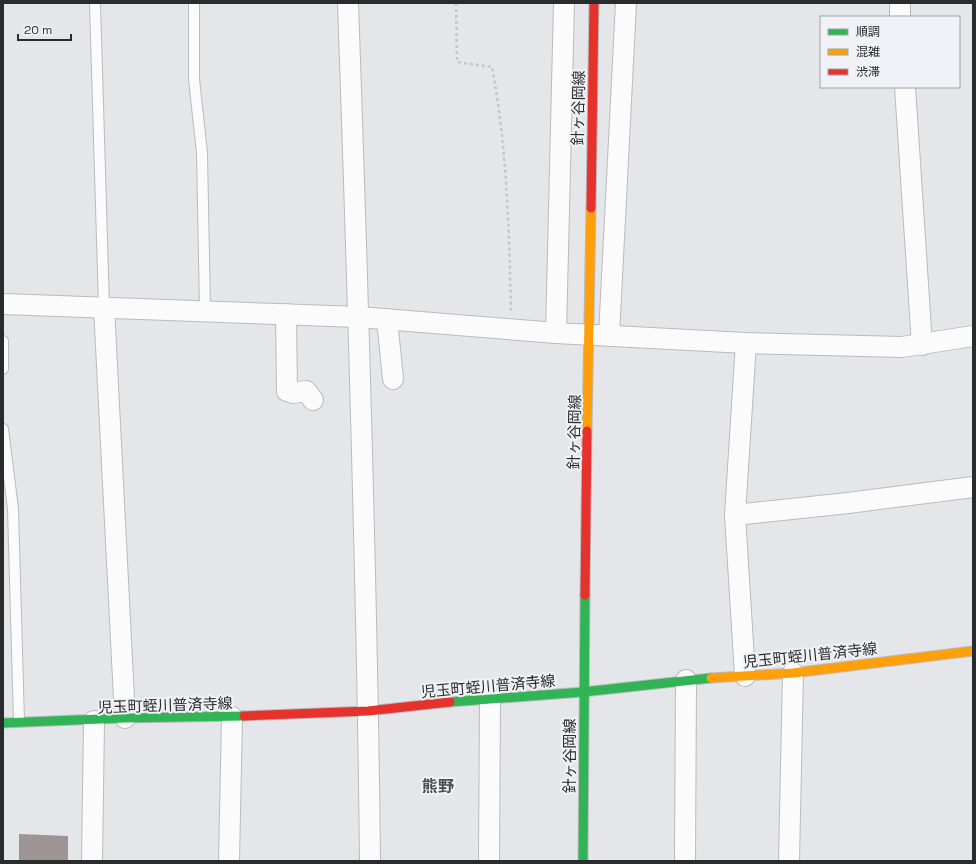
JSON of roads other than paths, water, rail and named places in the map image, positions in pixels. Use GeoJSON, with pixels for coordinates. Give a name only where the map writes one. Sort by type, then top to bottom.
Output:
{"type":"FeatureCollection","features":[{"type":"Feature","properties":{"kind":"main road","name":"針ヶ谷岡線"},"geometry":{"type":"LineString","coordinates":[[583,861],[583,692],[599,335],[593,35],[594,3]]}},
{"type":"Feature","properties":{"kind":"main road","name":"児玉町蛭川普済寺線"},"geometry":{"type":"LineString","coordinates":[[3,723],[94,721],[125,718],[232,717],[368,711],[490,698],[583,692],[686,680],[792,673],[973,651]]}},
{"type":"Feature","properties":{"kind":"street"},"geometry":{"type":"LineString","coordinates":[[348,3],[359,317],[370,861]]}},
{"type":"Feature","properties":{"kind":"street"},"geometry":{"type":"LineString","coordinates":[[556,333],[564,3]]}},
{"type":"Feature","properties":{"kind":"street"},"geometry":{"type":"LineString","coordinates":[[599,335],[626,3]]}},
{"type":"Feature","properties":{"kind":"street"},"geometry":{"type":"LineString","coordinates":[[900,3],[900,16]]}},
{"type":"Feature","properties":{"kind":"street"},"geometry":{"type":"LineString","coordinates":[[905,88],[922,345]]}},
{"type":"Feature","properties":{"kind":"street"},"geometry":{"type":"LineString","coordinates":[[3,304],[359,317],[556,333],[746,343],[902,347],[973,336]]}},
{"type":"Feature","properties":{"kind":"street"},"geometry":{"type":"LineString","coordinates":[[104,307],[125,718]]}},
{"type":"Feature","properties":{"kind":"street"},"geometry":{"type":"LineString","coordinates":[[286,314],[287,391],[293,394],[306,391],[313,400]]}},
{"type":"Feature","properties":{"kind":"street"},"geometry":{"type":"LineString","coordinates":[[387,319],[393,380]]}},
{"type":"Feature","properties":{"kind":"street"},"geometry":{"type":"LineString","coordinates":[[745,676],[735,515],[746,343]]}},
{"type":"Feature","properties":{"kind":"street"},"geometry":{"type":"LineString","coordinates":[[735,515],[973,488]]}},
{"type":"Feature","properties":{"kind":"street"},"geometry":{"type":"LineString","coordinates":[[789,861],[792,673]]}},
{"type":"Feature","properties":{"kind":"street"},"geometry":{"type":"LineString","coordinates":[[685,861],[686,680]]}},
{"type":"Feature","properties":{"kind":"street"},"geometry":{"type":"LineString","coordinates":[[489,861],[490,698]]}},
{"type":"Feature","properties":{"kind":"street"},"geometry":{"type":"LineString","coordinates":[[230,861],[232,717]]}},
{"type":"Feature","properties":{"kind":"street"},"geometry":{"type":"LineString","coordinates":[[92,861],[94,721]]}},
{"type":"Feature","properties":{"kind":"lane"},"geometry":{"type":"LineString","coordinates":[[95,3],[104,307]]}},
{"type":"Feature","properties":{"kind":"lane"},"geometry":{"type":"LineString","coordinates":[[194,3],[194,79],[202,153],[205,311]]}},
{"type":"Feature","properties":{"kind":"lane"},"geometry":{"type":"LineString","coordinates":[[3,341],[3,369]]}},
{"type":"Feature","properties":{"kind":"lane"},"geometry":{"type":"LineString","coordinates":[[3,429],[13,509],[19,722]]}},
{"type":"Feature","properties":{"kind":"district","name":"熊野"},"geometry":{"type":"Point","coordinates":[438,786]}}]}
